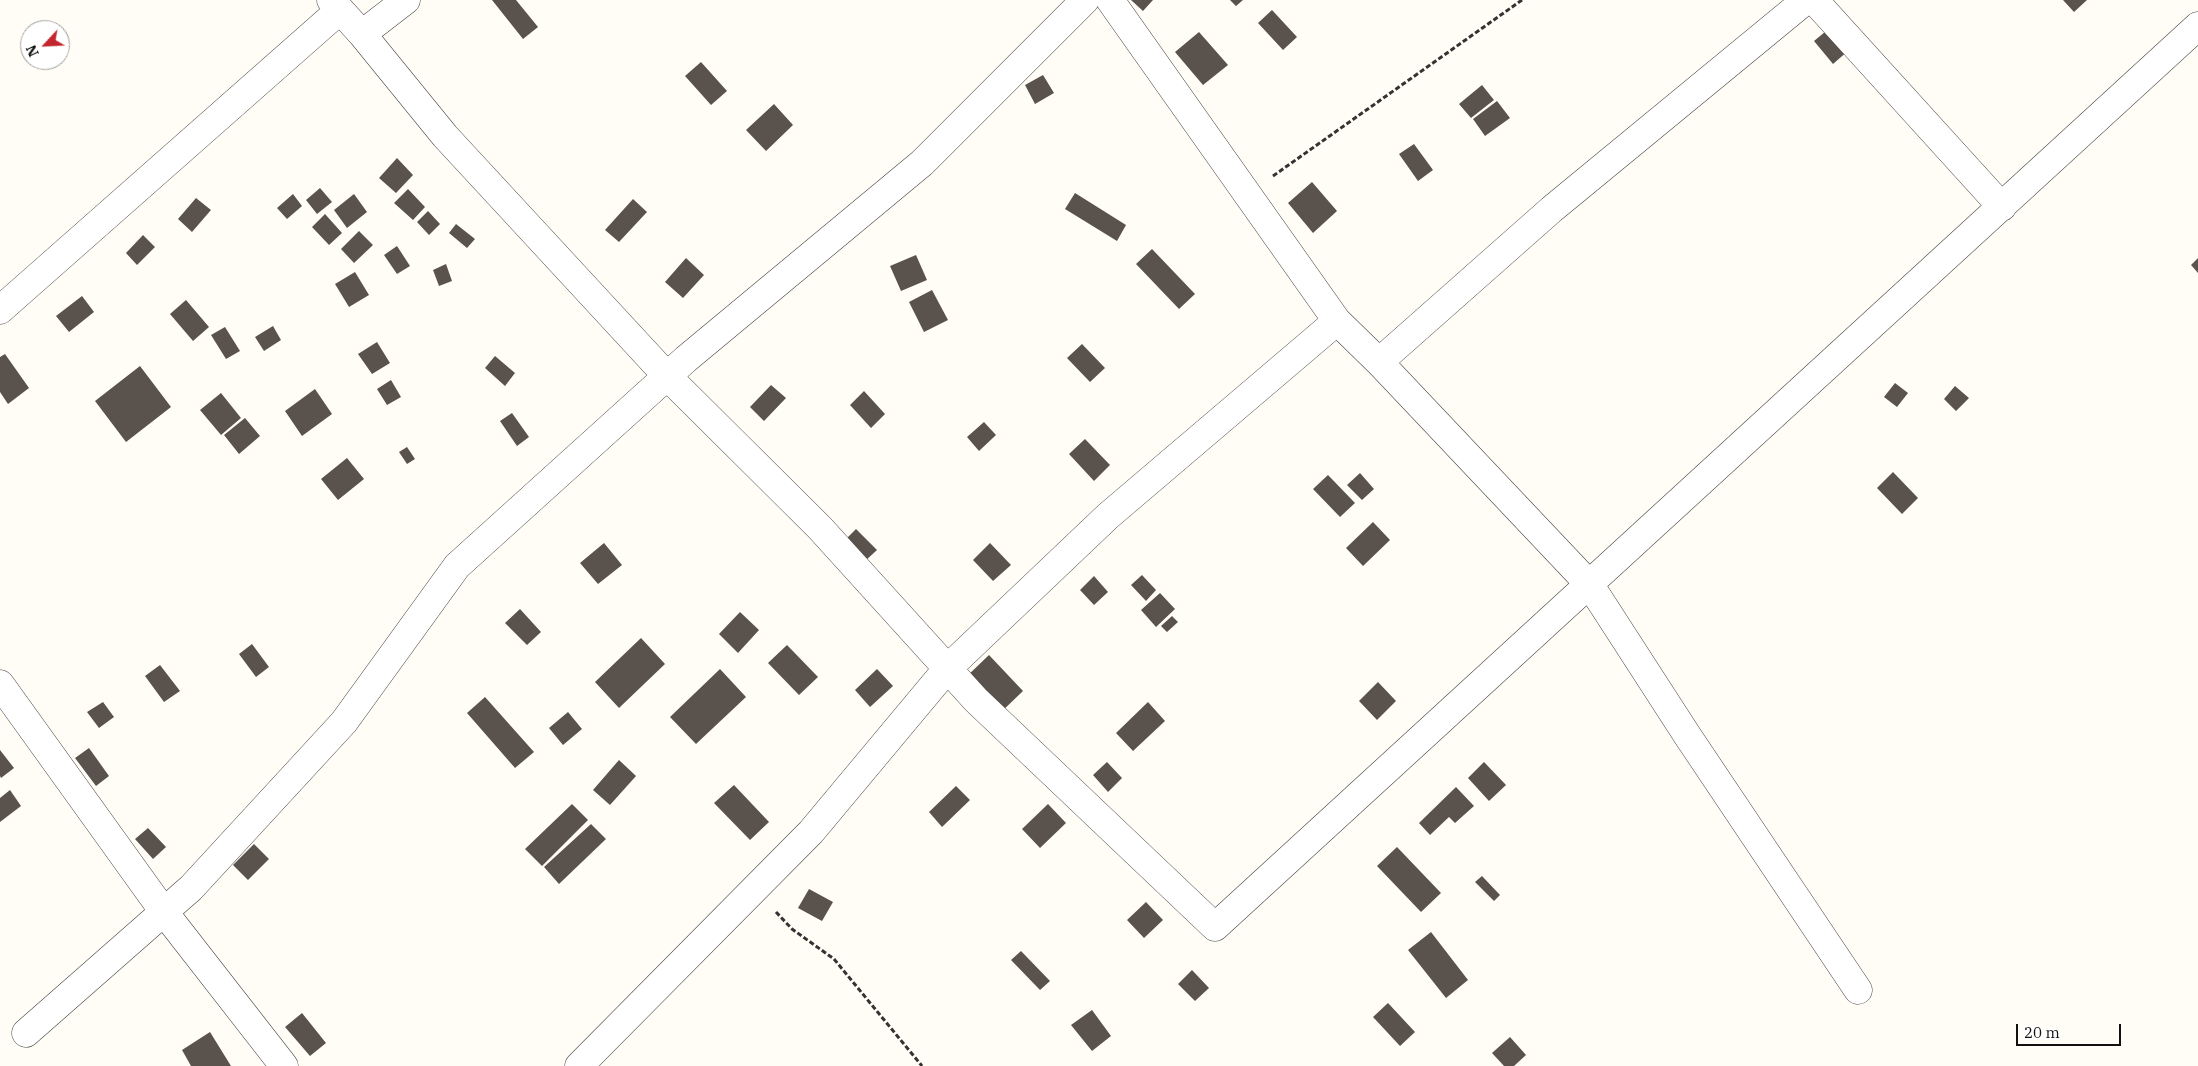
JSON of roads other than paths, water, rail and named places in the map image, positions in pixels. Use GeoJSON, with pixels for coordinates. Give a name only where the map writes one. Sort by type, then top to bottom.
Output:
{"type":"FeatureCollection","features":[{"type":"Feature","properties":{"kind":"street"},"geometry":{"type":"LineString","coordinates":[[362,34],[406,0]]}},
{"type":"Feature","properties":{"kind":"street"},"geometry":{"type":"LineString","coordinates":[[26,1033],[191,888],[344,722],[457,566],[667,376],[922,163],[1085,0]]}},
{"type":"Feature","properties":{"kind":"street"},"geometry":{"type":"LineString","coordinates":[[1110,0],[1337,321],[1379,362],[1590,585],[1687,735],[1858,990]]}},
{"type":"Feature","properties":{"kind":"street"},"geometry":{"type":"LineString","coordinates":[[1379,362],[1552,209],[1806,0]]}},
{"type":"Feature","properties":{"kind":"street"},"geometry":{"type":"LineString","coordinates":[[1814,0],[2002,207]]}},
{"type":"Feature","properties":{"kind":"street"},"geometry":{"type":"LineString","coordinates":[[0,310],[336,5],[445,136],[667,376],[820,528],[976,700],[1215,927],[2198,26]]}},
{"type":"Feature","properties":{"kind":"street"},"geometry":{"type":"LineString","coordinates":[[580,1066],[811,832],[947,669],[1108,516],[1337,321]]}},
{"type":"Feature","properties":{"kind":"street"},"geometry":{"type":"LineString","coordinates":[[0,684],[164,912],[284,1066]]}}]}
